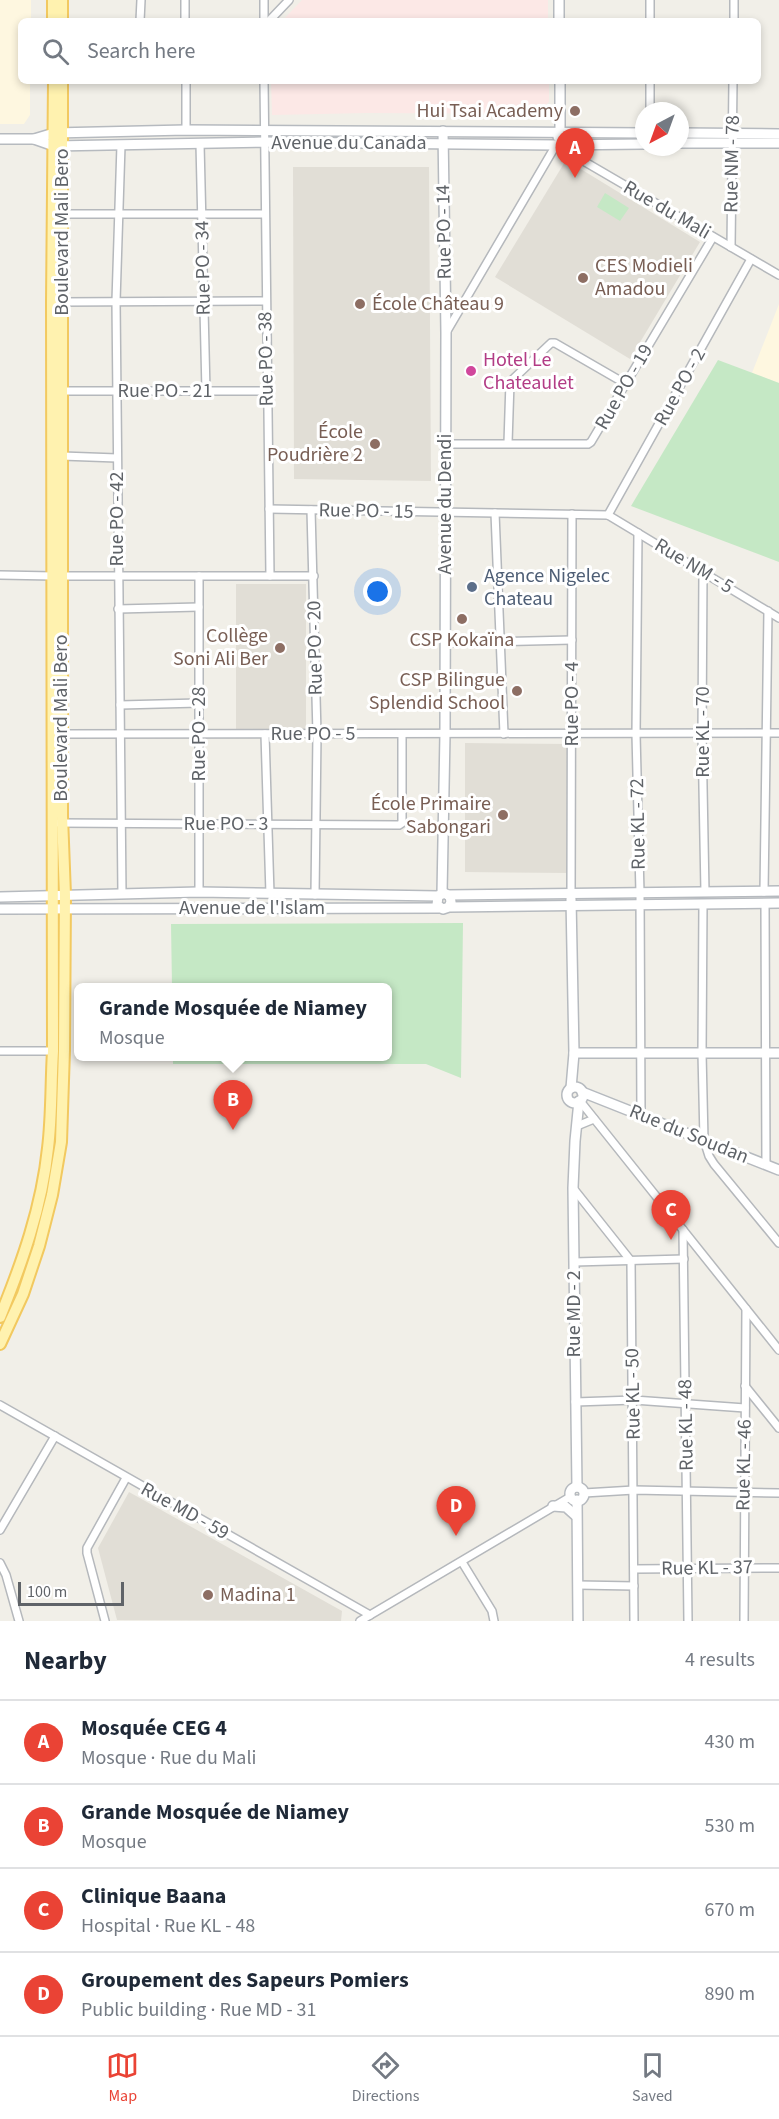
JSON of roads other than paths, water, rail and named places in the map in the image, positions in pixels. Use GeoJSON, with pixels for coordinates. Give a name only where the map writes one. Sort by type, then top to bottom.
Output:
{"type":"FeatureCollection","features":[{"type":"Feature","properties":{"kind":"main road"},"geometry":{"type":"LineString","coordinates":[[53,0],[53,18]]}},
{"type":"Feature","properties":{"kind":"main road"},"geometry":{"type":"LineString","coordinates":[[62,0],[62,18]]}},
{"type":"Feature","properties":{"kind":"main road","name":"Boulevard Mali Bero"},"geometry":{"type":"LineString","coordinates":[[0,1317],[27,1244],[41,1193],[49,1147],[53,1051],[52,895],[57,823],[58,133],[54,84]]}},
{"type":"Feature","properties":{"kind":"main road","name":"Boulevard Mali Bero"},"geometry":{"type":"LineString","coordinates":[[58,133],[62,84]]}},
{"type":"Feature","properties":{"kind":"main road","name":"Boulevard Mali Bero"},"geometry":{"type":"LineString","coordinates":[[57,576],[63,392],[57,302],[62,214],[58,146]]}},
{"type":"Feature","properties":{"kind":"main road","name":"Boulevard Mali Bero"},"geometry":{"type":"LineString","coordinates":[[0,1344],[33,1265],[52,1195],[61,1142],[65,895],[57,823]]}},
{"type":"Feature","properties":{"kind":"main road"},"geometry":{"type":"LineString","coordinates":[[51,1080],[63,1081]]}},
{"type":"Feature","properties":{"kind":"street"},"geometry":{"type":"LineString","coordinates":[[140,18],[141,0]]}},
{"type":"Feature","properties":{"kind":"street"},"geometry":{"type":"LineString","coordinates":[[185,0],[185,18]]}},
{"type":"Feature","properties":{"kind":"street"},"geometry":{"type":"LineString","coordinates":[[264,0],[266,18]]}},
{"type":"Feature","properties":{"kind":"street"},"geometry":{"type":"LineString","coordinates":[[269,18],[289,0]]}},
{"type":"Feature","properties":{"kind":"street"},"geometry":{"type":"LineString","coordinates":[[559,0],[559,18]]}},
{"type":"Feature","properties":{"kind":"street"},"geometry":{"type":"LineString","coordinates":[[650,0],[650,18]]}},
{"type":"Feature","properties":{"kind":"street"},"geometry":{"type":"LineString","coordinates":[[734,0],[734,18]]}},
{"type":"Feature","properties":{"kind":"street"},"geometry":{"type":"LineString","coordinates":[[186,84],[186,130]]}},
{"type":"Feature","properties":{"kind":"street","name":"Rue PO - 38"},"geometry":{"type":"LineString","coordinates":[[264,84],[270,576]]}},
{"type":"Feature","properties":{"kind":"street"},"geometry":{"type":"LineString","coordinates":[[556,145],[560,132],[560,84]]}},
{"type":"Feature","properties":{"kind":"street"},"geometry":{"type":"LineString","coordinates":[[650,84],[650,102]]}},
{"type":"Feature","properties":{"kind":"street","name":"Rue NM - 78"},"geometry":{"type":"LineString","coordinates":[[731,247],[733,84]]}},
{"type":"Feature","properties":{"kind":"street","name":"Avenue du Canada"},"geometry":{"type":"LineString","coordinates":[[34,139],[58,133],[186,130],[635,133]]}},
{"type":"Feature","properties":{"kind":"street","name":"Rue PO - 14"},"geometry":{"type":"LineString","coordinates":[[443,131],[446,333]]}},
{"type":"Feature","properties":{"kind":"street"},"geometry":{"type":"LineString","coordinates":[[689,134],[779,143]]}},
{"type":"Feature","properties":{"kind":"street"},"geometry":{"type":"LineString","coordinates":[[689,143],[779,134]]}},
{"type":"Feature","properties":{"kind":"street"},"geometry":{"type":"LineString","coordinates":[[0,139],[34,139],[58,146]]}},
{"type":"Feature","properties":{"kind":"street","name":"Avenue du Canada"},"geometry":{"type":"LineString","coordinates":[[58,146],[263,142],[635,144]]}},
{"type":"Feature","properties":{"kind":"street","name":"Rue PO - 34"},"geometry":{"type":"LineString","coordinates":[[200,144],[206,391]]}},
{"type":"Feature","properties":{"kind":"street","name":"Rue PO - 42"},"geometry":{"type":"LineString","coordinates":[[121,145],[116,301],[122,894]]}},
{"type":"Feature","properties":{"kind":"street","name":"Rue du Mali"},"geometry":{"type":"LineString","coordinates":[[556,145],[779,275]]}},
{"type":"Feature","properties":{"kind":"street","name":"Avenue du Dendi"},"geometry":{"type":"LineString","coordinates":[[443,895],[446,333],[556,145]]}},
{"type":"Feature","properties":{"kind":"street"},"geometry":{"type":"LineString","coordinates":[[62,214],[264,214]]}},
{"type":"Feature","properties":{"kind":"street","name":"Rue PO - 19"},"geometry":{"type":"LineString","coordinates":[[445,444],[588,444],[593,440],[713,237]]}},
{"type":"Feature","properties":{"kind":"street","name":"Rue PO - 2"},"geometry":{"type":"LineString","coordinates":[[608,515],[752,259]]}},
{"type":"Feature","properties":{"kind":"street"},"geometry":{"type":"LineString","coordinates":[[57,302],[265,301]]}},
{"type":"Feature","properties":{"kind":"street"},"geometry":{"type":"LineString","coordinates":[[508,443],[510,382],[551,343],[555,343],[626,384]]}},
{"type":"Feature","properties":{"kind":"street","name":"Rue PO - 21"},"geometry":{"type":"LineString","coordinates":[[63,392],[267,391]]}},
{"type":"Feature","properties":{"kind":"street"},"geometry":{"type":"LineString","coordinates":[[62,456],[117,458]]}},
{"type":"Feature","properties":{"kind":"street","name":"Rue PO - 15"},"geometry":{"type":"LineString","coordinates":[[269,509],[608,515]]}},
{"type":"Feature","properties":{"kind":"street","name":"Rue PO - 20"},"geometry":{"type":"LineString","coordinates":[[311,510],[317,734],[315,895]]}},
{"type":"Feature","properties":{"kind":"street"},"geometry":{"type":"LineString","coordinates":[[495,513],[504,734]]}},
{"type":"Feature","properties":{"kind":"street","name":"Rue PO - 4"},"geometry":{"type":"LineString","coordinates":[[572,514],[572,894]]}},
{"type":"Feature","properties":{"kind":"street","name":"Rue NM - 5"},"geometry":{"type":"LineString","coordinates":[[608,515],[779,618]]}},
{"type":"Feature","properties":{"kind":"street","name":"Rue KL - 72"},"geometry":{"type":"LineString","coordinates":[[638,533],[636,734],[640,893],[641,1114]]}},
{"type":"Feature","properties":{"kind":"street","name":"Rue KL - 70"},"geometry":{"type":"LineString","coordinates":[[703,572],[702,734],[705,892]]}},
{"type":"Feature","properties":{"kind":"street"},"geometry":{"type":"LineString","coordinates":[[0,575],[314,576]]}},
{"type":"Feature","properties":{"kind":"street","name":"Rue PO - 28"},"geometry":{"type":"LineString","coordinates":[[199,576],[199,892]]}},
{"type":"Feature","properties":{"kind":"street"},"geometry":{"type":"LineString","coordinates":[[118,609],[199,607]]}},
{"type":"Feature","properties":{"kind":"street"},"geometry":{"type":"LineString","coordinates":[[764,892],[768,611]]}},
{"type":"Feature","properties":{"kind":"street"},"geometry":{"type":"LineString","coordinates":[[445,643],[572,640]]}},
{"type":"Feature","properties":{"kind":"street"},"geometry":{"type":"LineString","coordinates":[[120,705],[199,703]]}},
{"type":"Feature","properties":{"kind":"street","name":"Rue PO - 5"},"geometry":{"type":"LineString","coordinates":[[57,734],[779,733]]}},
{"type":"Feature","properties":{"kind":"street"},"geometry":{"type":"LineString","coordinates":[[265,734],[270,894]]}},
{"type":"Feature","properties":{"kind":"street","name":"Rue PO - 3"},"geometry":{"type":"LineString","coordinates":[[57,823],[399,825],[402,823],[402,734]]}},
{"type":"Feature","properties":{"kind":"street","name":"Avenue de l'Islam"},"geometry":{"type":"LineString","coordinates":[[0,897],[199,892],[443,895],[779,891]]}},
{"type":"Feature","properties":{"kind":"street","name":"Rue MD - 2"},"geometry":{"type":"LineString","coordinates":[[572,894],[574,1053],[578,1096],[578,1126],[575,1141]]}},
{"type":"Feature","properties":{"kind":"street"},"geometry":{"type":"LineString","coordinates":[[443,895],[451,902],[444,907],[436,901],[443,895]]}},
{"type":"Feature","properties":{"kind":"street"},"geometry":{"type":"LineString","coordinates":[[765,903],[766,1165]]}},
{"type":"Feature","properties":{"kind":"street","name":"Avenue de l'Islam"},"geometry":{"type":"LineString","coordinates":[[0,909],[779,903]]}},
{"type":"Feature","properties":{"kind":"street"},"geometry":{"type":"LineString","coordinates":[[703,904],[704,1140],[714,1164],[779,1242]]}},
{"type":"Feature","properties":{"kind":"street"},"geometry":{"type":"LineString","coordinates":[[0,1051],[53,1051]]}},
{"type":"Feature","properties":{"kind":"street"},"geometry":{"type":"LineString","coordinates":[[574,1053],[779,1053]]}},
{"type":"Feature","properties":{"kind":"street"},"geometry":{"type":"LineString","coordinates":[[578,1096],[779,1350]]}},
{"type":"Feature","properties":{"kind":"street","name":"Rue MD - 2"},"geometry":{"type":"LineString","coordinates":[[578,1096],[573,1188],[578,1621]]}},
{"type":"Feature","properties":{"kind":"street","name":"Rue du Soudan"},"geometry":{"type":"LineString","coordinates":[[578,1096],[598,1098],[779,1170]]}},
{"type":"Feature","properties":{"kind":"street"},"geometry":{"type":"LineString","coordinates":[[578,1126],[594,1119]]}},
{"type":"Feature","properties":{"kind":"street"},"geometry":{"type":"LineString","coordinates":[[573,1188],[631,1261]]}},
{"type":"Feature","properties":{"kind":"street","name":"Rue KL - 48"},"geometry":{"type":"LineString","coordinates":[[683,1230],[688,1621]]}},
{"type":"Feature","properties":{"kind":"street"},"geometry":{"type":"LineString","coordinates":[[574,1262],[684,1259]]}},
{"type":"Feature","properties":{"kind":"street","name":"Rue KL - 50"},"geometry":{"type":"LineString","coordinates":[[631,1261],[634,1621]]}},
{"type":"Feature","properties":{"kind":"street","name":"Rue KL - 46"},"geometry":{"type":"LineString","coordinates":[[744,1621],[746,1309]]}},
{"type":"Feature","properties":{"kind":"street"},"geometry":{"type":"LineString","coordinates":[[745,1385],[779,1428]]}},
{"type":"Feature","properties":{"kind":"street"},"geometry":{"type":"LineString","coordinates":[[575,1402],[633,1400],[745,1408]]}},
{"type":"Feature","properties":{"kind":"street","name":"Rue MD - 59"},"geometry":{"type":"LineString","coordinates":[[0,1405],[370,1615]]}},
{"type":"Feature","properties":{"kind":"street"},"geometry":{"type":"LineString","coordinates":[[0,1530],[55,1436]]}},
{"type":"Feature","properties":{"kind":"street"},"geometry":{"type":"LineString","coordinates":[[105,1621],[87,1548],[126,1478]]}},
{"type":"Feature","properties":{"kind":"street"},"geometry":{"type":"LineString","coordinates":[[360,1621],[577,1494],[634,1490],[779,1493]]}},
{"type":"Feature","properties":{"kind":"street"},"geometry":{"type":"LineString","coordinates":[[554,1506],[566,1507],[576,1516]]}},
{"type":"Feature","properties":{"kind":"street"},"geometry":{"type":"LineString","coordinates":[[462,1562],[492,1611],[494,1621]]}},
{"type":"Feature","properties":{"kind":"street"},"geometry":{"type":"LineString","coordinates":[[0,1563],[6,1575],[19,1621]]}},
{"type":"Feature","properties":{"kind":"street","name":"Rue KL - 37"},"geometry":{"type":"LineString","coordinates":[[634,1569],[779,1568]]}},
{"type":"Feature","properties":{"kind":"street"},"geometry":{"type":"LineString","coordinates":[[578,1586],[634,1586]]}},
{"type":"Feature","properties":{"kind":"place","name":"Hui Tsai Academy"},"geometry":{"type":"Point","coordinates":[575,111]}},
{"type":"Feature","properties":{"kind":"place","name":"Mosquée CEG 4"},"geometry":{"type":"Point","coordinates":[575,178]}},
{"type":"Feature","properties":{"kind":"place","name":"CES Modieli Amadou"},"geometry":{"type":"Point","coordinates":[583,278]}},
{"type":"Feature","properties":{"kind":"place","name":"École Château 9"},"geometry":{"type":"Point","coordinates":[360,304]}},
{"type":"Feature","properties":{"kind":"place","name":"Hotel Le Chateaulet"},"geometry":{"type":"Point","coordinates":[471,371]}},
{"type":"Feature","properties":{"kind":"place","name":"École Poudrière 2"},"geometry":{"type":"Point","coordinates":[375,444]}},
{"type":"Feature","properties":{"kind":"place","name":"Agence Nigelec Chateau"},"geometry":{"type":"Point","coordinates":[472,587]}},
{"type":"Feature","properties":{"kind":"place","name":"CSP Kokaïna"},"geometry":{"type":"Point","coordinates":[462,619]}},
{"type":"Feature","properties":{"kind":"place","name":"Collège Soni Ali Ber"},"geometry":{"type":"Point","coordinates":[280,648]}},
{"type":"Feature","properties":{"kind":"place","name":"CSP Bilingue Splendid School"},"geometry":{"type":"Point","coordinates":[517,691]}},
{"type":"Feature","properties":{"kind":"place","name":"École Primaire Sabongari"},"geometry":{"type":"Point","coordinates":[503,815]}},
{"type":"Feature","properties":{"kind":"place","name":"Grande Mosquée de Niamey"},"geometry":{"type":"Point","coordinates":[233,1130]}},
{"type":"Feature","properties":{"kind":"place","name":"Clinique Baana"},"geometry":{"type":"Point","coordinates":[671,1240]}},
{"type":"Feature","properties":{"kind":"place","name":"Groupement des Sapeurs Pomiers"},"geometry":{"type":"Point","coordinates":[456,1536]}},
{"type":"Feature","properties":{"kind":"place","name":"Madina 1"},"geometry":{"type":"Point","coordinates":[208,1595]}}]}
